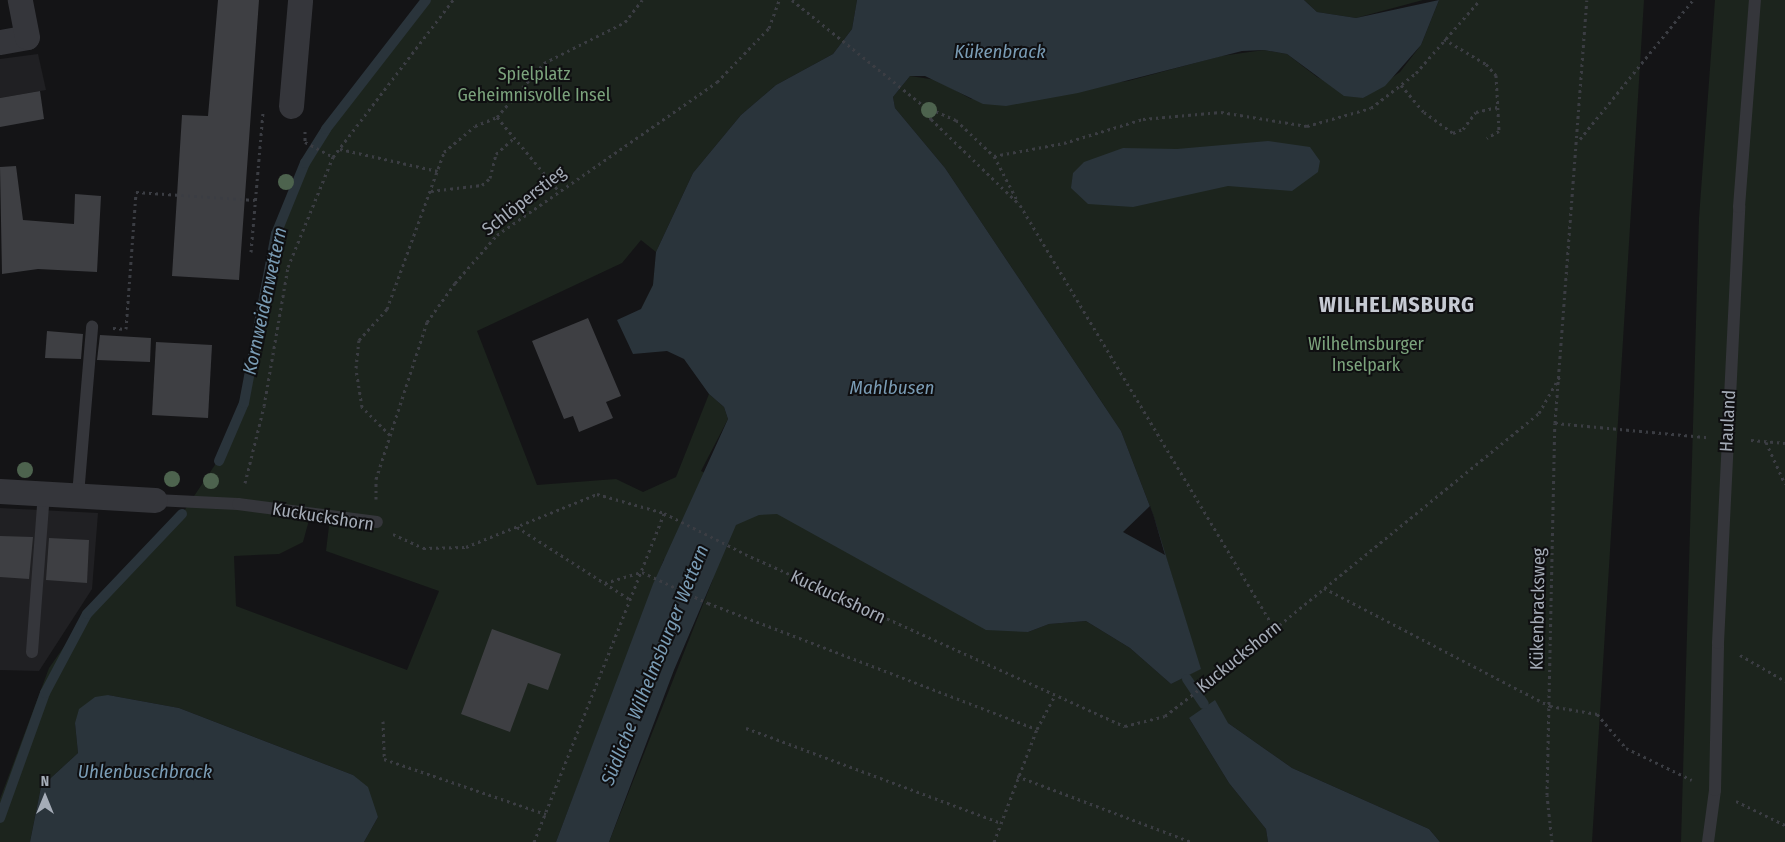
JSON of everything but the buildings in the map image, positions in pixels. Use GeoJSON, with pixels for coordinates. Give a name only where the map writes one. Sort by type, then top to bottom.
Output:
{"type":"FeatureCollection","features":[{"type":"Feature","properties":{"kind":"street"},"geometry":{"type":"LineString","coordinates":[[0,42],[27,38],[20,0]]}},
{"type":"Feature","properties":{"kind":"street"},"geometry":{"type":"LineString","coordinates":[[291,106],[300,0]]}},
{"type":"Feature","properties":{"kind":"street","name":"Kuckuckshorn"},"geometry":{"type":"LineString","coordinates":[[0,491],[155,500]]}},
{"type":"Feature","properties":{"kind":"lane","name":"Hauland"},"geometry":{"type":"LineString","coordinates":[[1708,842],[1715,790],[1718,642],[1727,438],[1755,0]]}},
{"type":"Feature","properties":{"kind":"lane"},"geometry":{"type":"LineString","coordinates":[[78,495],[92,327]]}},
{"type":"Feature","properties":{"kind":"lane"},"geometry":{"type":"LineString","coordinates":[[32,652],[44,494]]}},
{"type":"Feature","properties":{"kind":"lane","name":"Kuckuckshorn"},"geometry":{"type":"LineString","coordinates":[[155,500],[238,504],[377,522]]}},
{"type":"Feature","properties":{"kind":"path"},"geometry":{"type":"LineString","coordinates":[[238,504],[264,406],[288,267],[333,157],[453,0]]}},
{"type":"Feature","properties":{"kind":"path"},"geometry":{"type":"LineString","coordinates":[[390,435],[362,407],[356,368],[359,340],[387,309],[444,152],[475,126],[497,117],[544,63],[625,22],[642,0]]}},
{"type":"Feature","properties":{"kind":"path","name":"Schlöperstieg"},"geometry":{"type":"LineString","coordinates":[[377,522],[376,479],[427,322],[497,235],[558,190],[717,82],[769,28],[780,0]]}},
{"type":"Feature","properties":{"kind":"path"},"geometry":{"type":"LineString","coordinates":[[792,0],[924,106],[956,120],[994,156],[1020,205],[1274,628]]}},
{"type":"Feature","properties":{"kind":"path"},"geometry":{"type":"LineString","coordinates":[[994,156],[1064,143],[1143,119],[1221,112],[1307,126],[1371,108],[1401,85],[1480,0]]}},
{"type":"Feature","properties":{"kind":"path","name":"Kükenbracksweg"},"geometry":{"type":"LineString","coordinates":[[1552,842],[1547,795],[1555,423],[1579,141],[1587,0]]}},
{"type":"Feature","properties":{"kind":"path"},"geometry":{"type":"LineString","coordinates":[[1579,141],[1693,0]]}},
{"type":"Feature","properties":{"kind":"path"},"geometry":{"type":"LineString","coordinates":[[1444,39],[1486,64],[1496,75],[1499,131],[1487,138]]}},
{"type":"Feature","properties":{"kind":"path"},"geometry":{"type":"LineString","coordinates":[[1401,85],[1424,112],[1453,133],[1463,129],[1476,112],[1498,107]]}},
{"type":"Feature","properties":{"kind":"path"},"geometry":{"type":"LineString","coordinates":[[251,252],[263,111],[291,106]]}},
{"type":"Feature","properties":{"kind":"path"},"geometry":{"type":"LineString","coordinates":[[924,106],[931,119],[1020,205]]}},
{"type":"Feature","properties":{"kind":"path"},"geometry":{"type":"LineString","coordinates":[[497,117],[558,190]]}},
{"type":"Feature","properties":{"kind":"path"},"geometry":{"type":"LineString","coordinates":[[431,191],[482,185],[490,178],[496,154],[514,138]]}},
{"type":"Feature","properties":{"kind":"path"},"geometry":{"type":"LineString","coordinates":[[305,142],[333,157]]}},
{"type":"Feature","properties":{"kind":"path"},"geometry":{"type":"LineString","coordinates":[[340,149],[438,171]]}},
{"type":"Feature","properties":{"kind":"path"},"geometry":{"type":"LineString","coordinates":[[92,327],[126,329],[136,192],[255,200]]}},
{"type":"Feature","properties":{"kind":"path","name":"Kuckuckshorn"},"geometry":{"type":"LineString","coordinates":[[377,522],[423,548],[466,547],[597,494],[664,513],[745,554],[1054,697],[1125,726],[1165,716],[1229,666],[1540,413],[1560,376]]}},
{"type":"Feature","properties":{"kind":"path"},"geometry":{"type":"LineString","coordinates":[[1555,423],[1785,443]]}},
{"type":"Feature","properties":{"kind":"path"},"geometry":{"type":"LineString","coordinates":[[1766,442],[1785,484]]}},
{"type":"Feature","properties":{"kind":"path"},"geometry":{"type":"LineString","coordinates":[[534,842],[664,513]]}},
{"type":"Feature","properties":{"kind":"path"},"geometry":{"type":"LineString","coordinates":[[516,526],[629,599]]}},
{"type":"Feature","properties":{"kind":"path"},"geometry":{"type":"LineString","coordinates":[[605,583],[642,572],[708,603],[1037,729]]}},
{"type":"Feature","properties":{"kind":"path"},"geometry":{"type":"LineString","coordinates":[[1324,588],[1550,706],[1597,714],[1626,748],[1785,825]]}},
{"type":"Feature","properties":{"kind":"path"},"geometry":{"type":"LineString","coordinates":[[1718,642],[1785,681]]}},
{"type":"Feature","properties":{"kind":"path"},"geometry":{"type":"LineString","coordinates":[[994,842],[1037,729],[1054,697]]}},
{"type":"Feature","properties":{"kind":"path"},"geometry":{"type":"LineString","coordinates":[[383,721],[384,759],[546,814]]}},
{"type":"Feature","properties":{"kind":"path"},"geometry":{"type":"LineString","coordinates":[[746,728],[1001,823]]}},
{"type":"Feature","properties":{"kind":"path"},"geometry":{"type":"LineString","coordinates":[[1018,776],[1192,842]]}},
{"type":"Feature","properties":{"kind":"shaded area"},"geometry":{"type":"Polygon","coordinates":[[[38,54],[46,90],[0,98],[0,59],[38,54]]]}},
{"type":"Feature","properties":{"kind":"shaded area"},"geometry":{"type":"Polygon","coordinates":[[[0,508],[98,513],[92,589],[39,671],[0,670],[0,508]]]}},
{"type":"Feature","properties":{"kind":"green space","name":"Wilhelmsburger Inselpark"},"geometry":{"type":"Polygon","coordinates":[[[426,0],[857,0],[852,29],[833,54],[776,85],[741,115],[693,173],[656,252],[641,240],[622,263],[477,331],[537,485],[616,479],[643,492],[676,477],[709,394],[724,407],[728,419],[701,471],[1028,632],[1049,624],[1086,621],[1130,648],[1171,684],[1200,669],[1154,517],[1121,431],[945,168],[895,108],[893,97],[910,76],[937,80],[971,99],[1128,81],[1221,56],[1264,50],[1287,54],[1317,77],[1363,98],[1400,72],[1421,45],[1439,0],[1644,0],[1592,842],[1440,842],[1429,829],[1292,768],[1228,723],[1189,718],[1229,783],[1266,829],[1268,842],[609,842],[713,579],[664,559],[556,842],[364,842],[378,817],[353,775],[179,708],[108,695],[75,723],[78,753],[41,787],[30,842],[0,842],[0,799],[49,668],[87,614],[182,514],[227,447],[244,403],[276,234],[305,163],[326,129],[426,0]],[[309,520],[303,542],[279,554],[234,556],[236,606],[407,670],[439,591],[326,551],[329,526],[309,520]]]}},
{"type":"Feature","properties":{"kind":"green space"},"geometry":{"type":"Polygon","coordinates":[[[1304,0],[1423,0],[1356,18],[1317,12],[1304,0]]]}},
{"type":"Feature","properties":{"kind":"green space"},"geometry":{"type":"Polygon","coordinates":[[[1715,0],[1785,0],[1785,842],[1681,842],[1699,218],[1715,0]]]}},
{"type":"Feature","properties":{"kind":"water","name":"Mahlbusen"},"geometry":{"type":"Polygon","coordinates":[[[857,0],[1304,0],[1317,12],[1356,18],[1439,0],[1421,45],[1385,86],[1363,98],[1344,96],[1287,54],[1264,50],[1242,51],[1078,93],[1006,106],[983,104],[925,76],[910,76],[893,97],[895,108],[945,168],[1121,431],[1154,517],[1201,669],[1171,684],[1130,648],[1086,621],[1049,624],[1028,632],[986,630],[777,514],[759,515],[736,525],[674,670],[609,842],[556,842],[653,584],[728,419],[724,407],[709,394],[684,359],[667,351],[633,354],[617,320],[641,309],[653,285],[656,252],[693,173],[741,115],[776,85],[833,54],[852,29],[857,0]]]}},
{"type":"Feature","properties":{"kind":"water"},"geometry":{"type":"Polygon","coordinates":[[[1268,141],[1310,147],[1320,161],[1318,172],[1292,191],[1228,186],[1133,207],[1088,204],[1071,188],[1073,173],[1084,162],[1123,148],[1177,149],[1268,141]]]}},
{"type":"Feature","properties":{"kind":"water","name":"Uhlenbuschbrack"},"geometry":{"type":"Polygon","coordinates":[[[108,695],[179,708],[353,775],[368,787],[378,817],[364,842],[30,842],[41,787],[78,753],[75,723],[79,709],[95,697],[108,695]]]}},
{"type":"Feature","properties":{"kind":"water"},"geometry":{"type":"Polygon","coordinates":[[[1215,700],[1228,723],[1292,768],[1429,829],[1440,842],[1268,842],[1266,829],[1229,783],[1189,718],[1215,700]]]}},
{"type":"Feature","properties":{"kind":"pier"},"geometry":{"type":"Polygon","coordinates":[[[1150,506],[1154,517],[1165,555],[1123,532],[1150,506]]]}},
{"type":"Feature","properties":{"kind":"waterway","name":"Kornweidenwettern"},"geometry":{"type":"LineString","coordinates":[[219,461],[244,403],[276,234],[305,163],[326,129],[426,0]]}},
{"type":"Feature","properties":{"kind":"waterway","name":"Kornweidenwettern"},"geometry":{"type":"LineString","coordinates":[[0,818],[45,693],[87,614],[182,514]]}},
{"type":"Feature","properties":{"kind":"waterway"},"geometry":{"type":"LineString","coordinates":[[1187,679],[1204,704]]}},
{"type":"Feature","properties":{"kind":"district","name":"WILHELMSBURG"},"geometry":{"type":"Point","coordinates":[1397,305]}},
{"type":"Feature","properties":{"kind":"water label","name":"Kükenbrack"},"geometry":{"type":"Point","coordinates":[1000,52]}},
{"type":"Feature","properties":{"kind":"water label","name":"Südliche Wilhelmsburger Wettern"},"geometry":{"type":"Point","coordinates":[655,665]}},
{"type":"Feature","properties":{"kind":"park label","name":"Spielplatz Geheimnisvolle Insel"},"geometry":{"type":"Point","coordinates":[534,85]}}]}
